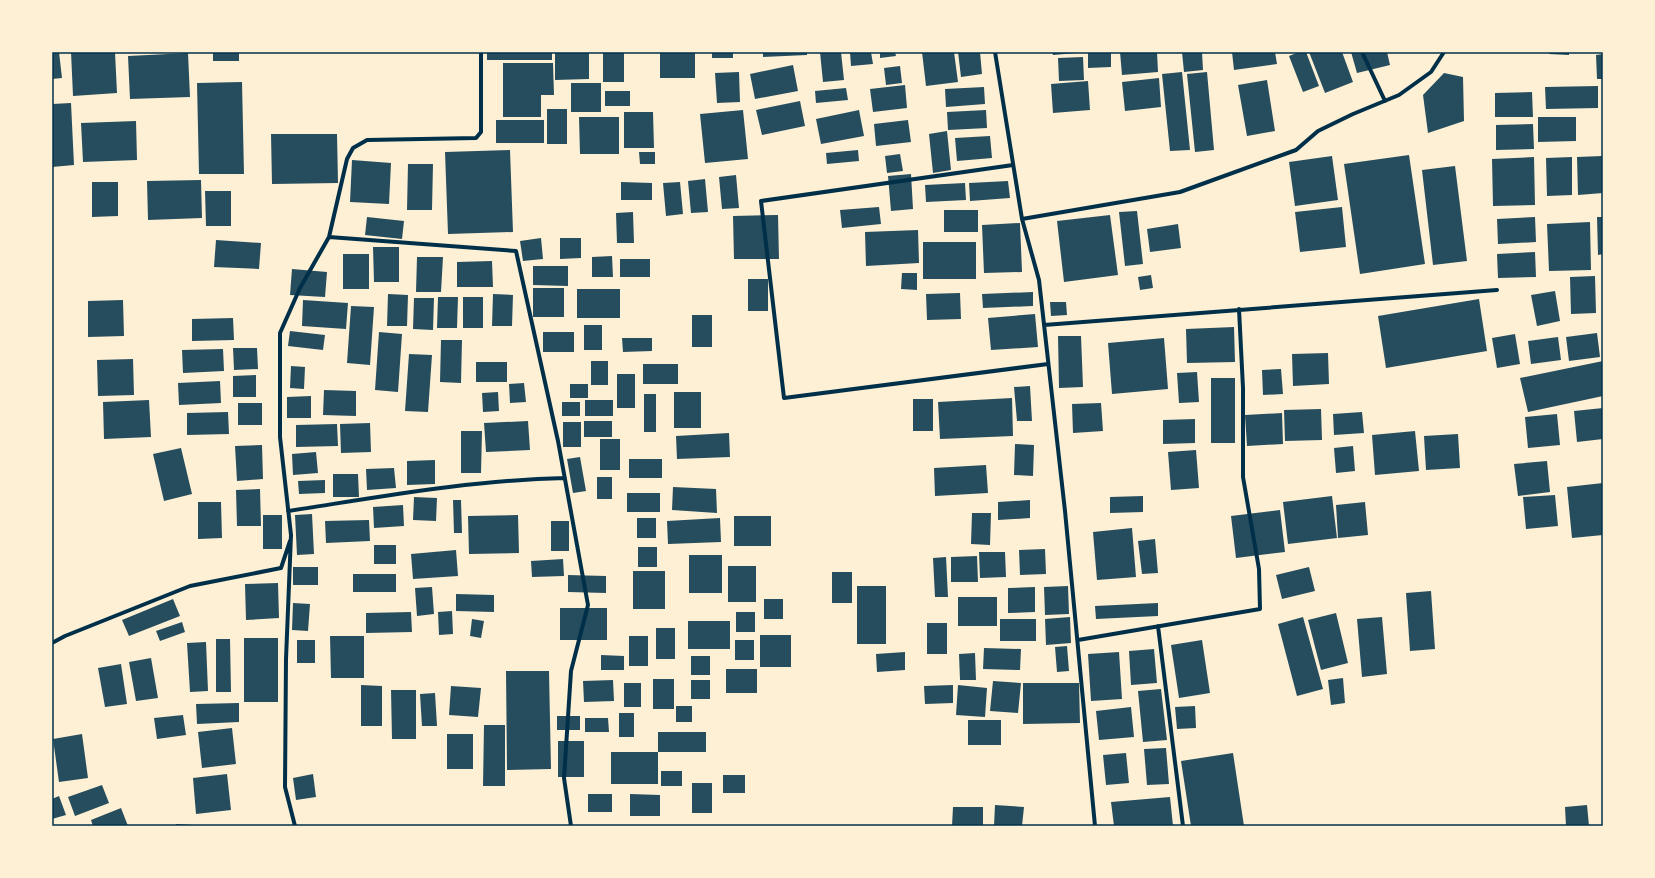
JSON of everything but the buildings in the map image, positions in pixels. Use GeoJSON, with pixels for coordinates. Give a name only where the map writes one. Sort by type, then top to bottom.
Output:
{"type":"FeatureCollection","features":[{"type":"Feature","properties":{"kind":"street"},"geometry":{"type":"LineString","coordinates":[[295,826],[285,787],[286,659],[291,535],[280,437],[280,333],[300,288],[329,237],[347,159],[353,148],[367,140],[476,138],[480,132],[481,52]]}},
{"type":"Feature","properties":{"kind":"street"},"geometry":{"type":"LineString","coordinates":[[995,52],[1022,219],[1039,280],[1078,640],[1095,826]]}},
{"type":"Feature","properties":{"kind":"street"},"geometry":{"type":"LineString","coordinates":[[1362,52],[1385,101]]}},
{"type":"Feature","properties":{"kind":"street"},"geometry":{"type":"LineString","coordinates":[[1022,219],[1180,192],[1296,150],[1318,131],[1353,114],[1399,95],[1431,72],[1444,52]]}},
{"type":"Feature","properties":{"kind":"street"},"geometry":{"type":"LineString","coordinates":[[1013,165],[761,201],[784,398],[1048,364]]}},
{"type":"Feature","properties":{"kind":"street"},"geometry":{"type":"LineString","coordinates":[[329,237],[516,251],[558,441],[588,605],[571,671],[564,778],[571,826]]}},
{"type":"Feature","properties":{"kind":"street"},"geometry":{"type":"LineString","coordinates":[[1044,325],[1497,290]]}},
{"type":"Feature","properties":{"kind":"street"},"geometry":{"type":"LineString","coordinates":[[1078,640],[1260,609],[1259,569],[1242,477],[1242,388],[1239,309]]}},
{"type":"Feature","properties":{"kind":"street"},"geometry":{"type":"LineString","coordinates":[[288,511],[410,492],[520,479],[565,478]]}},
{"type":"Feature","properties":{"kind":"street"},"geometry":{"type":"LineString","coordinates":[[52,643],[65,636],[190,586],[281,568],[291,535]]}},
{"type":"Feature","properties":{"kind":"street"},"geometry":{"type":"LineString","coordinates":[[1158,626],[1183,826]]}}]}
